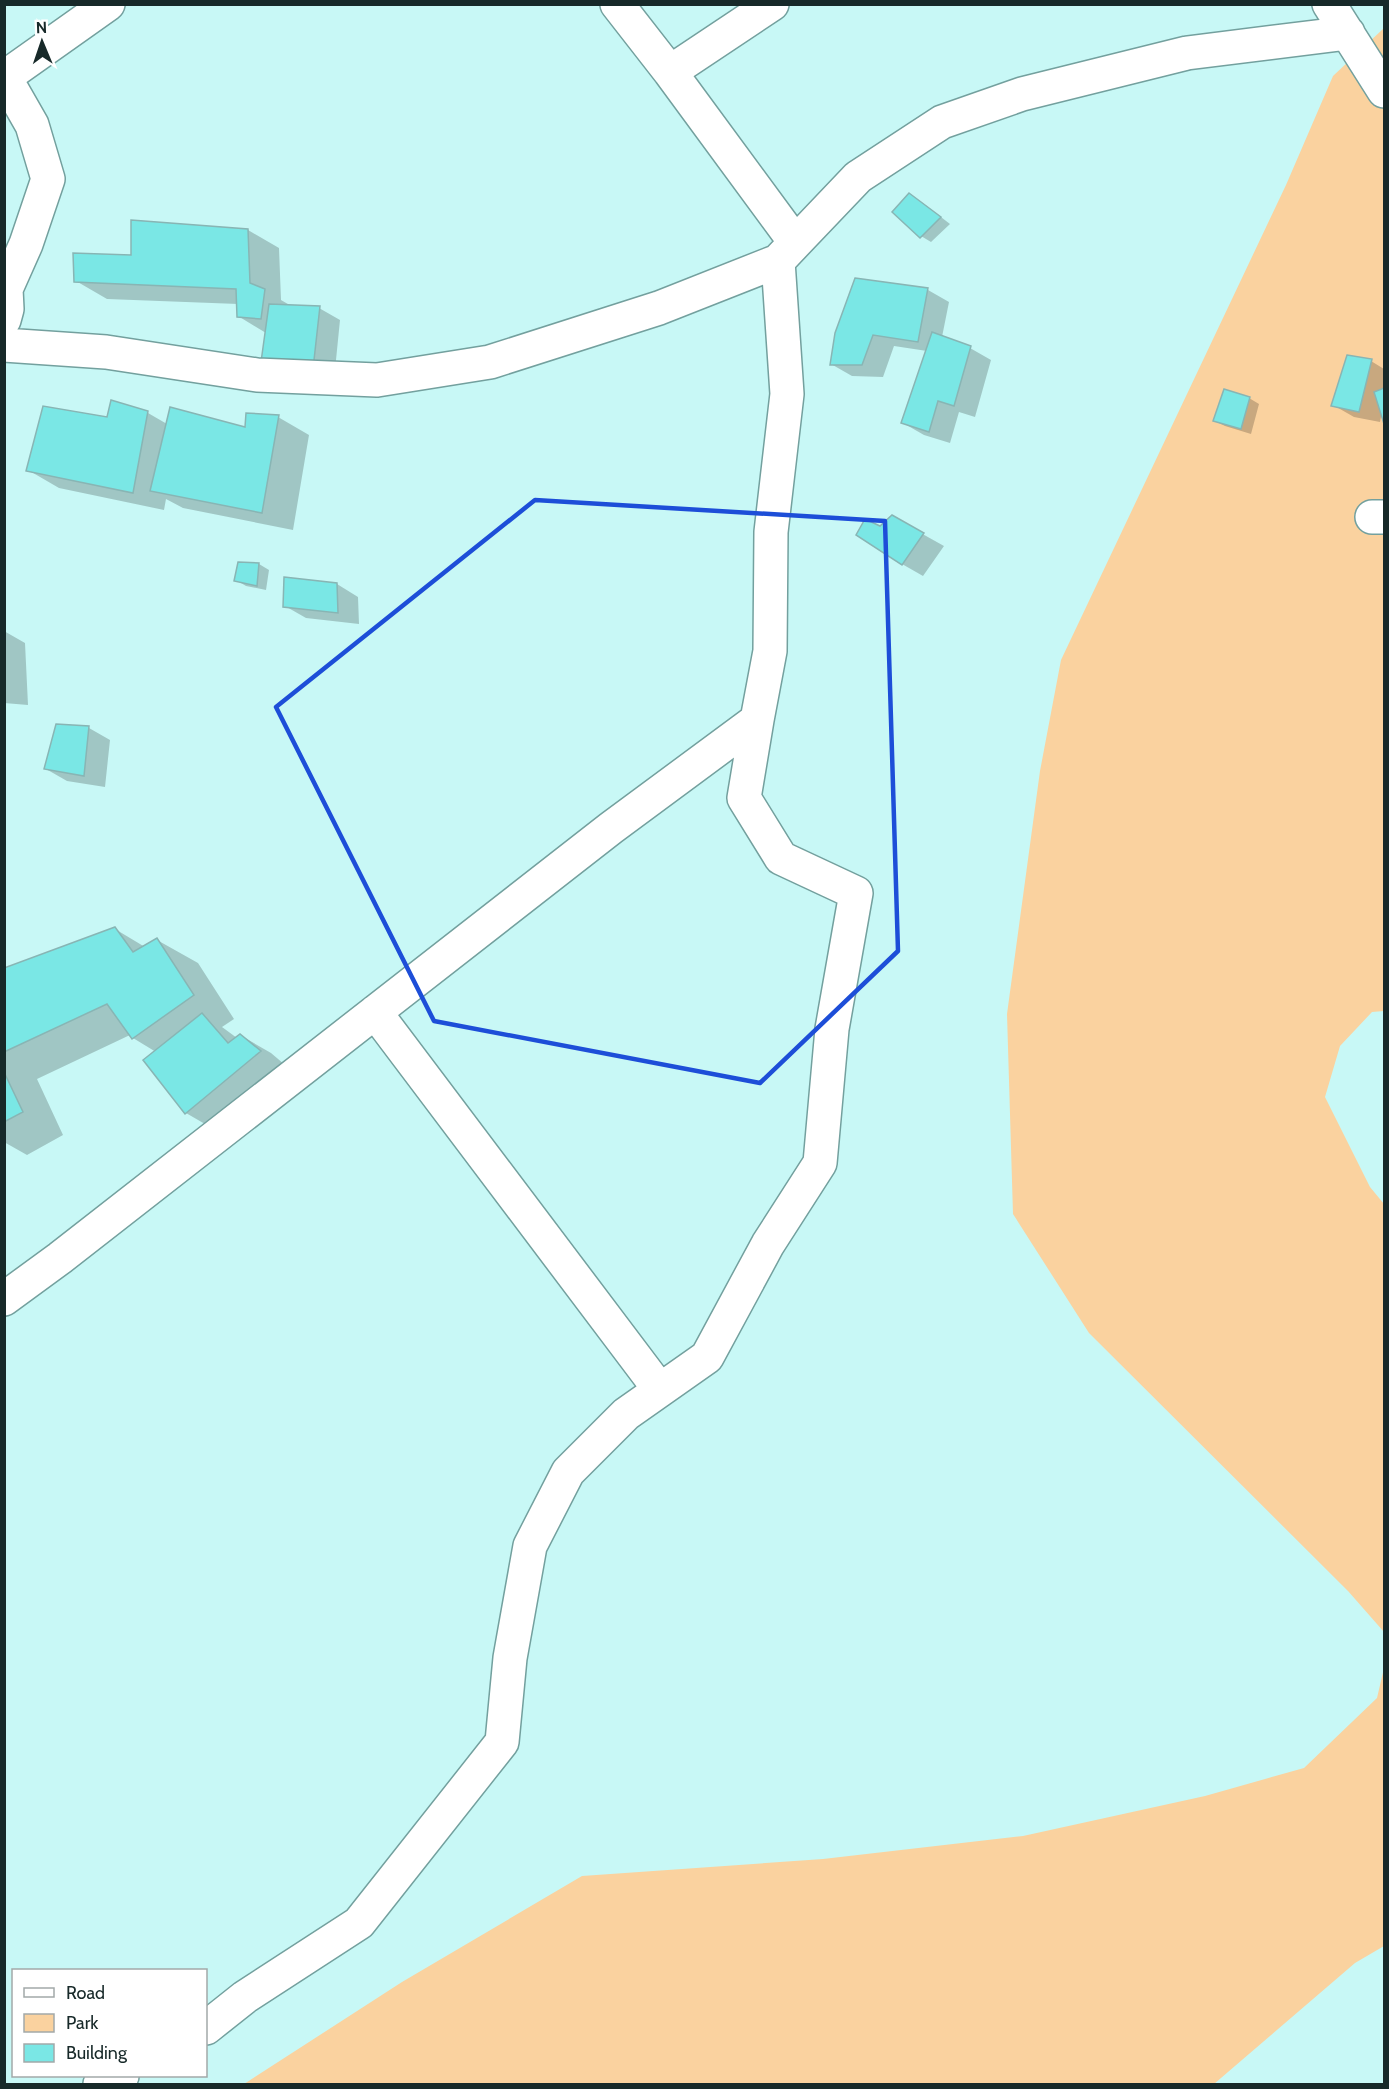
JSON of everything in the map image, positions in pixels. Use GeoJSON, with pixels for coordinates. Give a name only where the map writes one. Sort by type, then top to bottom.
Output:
{"type":"FeatureCollection","features":[{"type":"Feature","properties":{"kind":"street"},"geometry":{"type":"LineString","coordinates":[[4,320],[7,309],[6,289],[26,244],[48,179],[32,125],[5,77],[108,4]]}},
{"type":"Feature","properties":{"kind":"street"},"geometry":{"type":"LineString","coordinates":[[207,2027],[245,1997],[359,1923],[502,1743],[510,1658],[530,1546],[568,1472],[626,1414],[707,1357],[768,1244],[820,1163],[832,1029],[856,893],[781,858],[744,798],[770,651],[771,532],[788,394],[786,251],[670,72],[617,4]]}},
{"type":"Feature","properties":{"kind":"street"},"geometry":{"type":"LineString","coordinates":[[670,72],[772,4]]}},
{"type":"Feature","properties":{"kind":"street"},"geometry":{"type":"LineString","coordinates":[[1329,4],[1384,91]]}},
{"type":"Feature","properties":{"kind":"street"},"geometry":{"type":"LineString","coordinates":[[4,345],[106,352],[257,375],[377,380],[490,362],[659,308],[786,251],[858,177],[942,122],[1022,94],[1187,52],[1348,33]]}},
{"type":"Feature","properties":{"kind":"street"},"geometry":{"type":"LineString","coordinates":[[4,1299],[60,1258],[611,828],[757,720]]}},
{"type":"Feature","properties":{"kind":"street"},"geometry":{"type":"LineString","coordinates":[[375,1012],[660,1390]]}},
{"type":"Feature","properties":{"kind":"street"},"geometry":{"type":"LineString","coordinates":[[100,2085],[120,2077]]}},
{"type":"Feature","properties":{"kind":"highlighted area"},"geometry":{"type":"Polygon","coordinates":[[[535,500],[885,521],[898,951],[760,1083],[434,1021],[276,707],[535,500]]]}},
{"type":"Feature","properties":{"kind":"green space"},"geometry":{"type":"Polygon","coordinates":[[[1384,28],[1384,1011],[1372,1012],[1340,1046],[1325,1097],[1370,1187],[1384,1204],[1384,1632],[1348,1591],[1089,1333],[1013,1214],[1007,1014],[1040,771],[1061,660],[1286,185],[1333,76],[1384,28]]]}},
{"type":"Feature","properties":{"kind":"green space"},"geometry":{"type":"Polygon","coordinates":[[[1384,1668],[1384,1946],[1355,1963],[1214,2084],[244,2084],[402,1982],[582,1876],[823,1859],[1023,1836],[1205,1796],[1304,1768],[1377,1698],[1384,1668]]]}},
{"type":"Feature","properties":{"kind":"building"},"geometry":{"type":"Polygon","coordinates":[[[909,193],[941,217],[920,238],[892,212],[909,193]]]}},
{"type":"Feature","properties":{"kind":"building"},"geometry":{"type":"Polygon","coordinates":[[[131,220],[248,229],[250,283],[265,289],[261,319],[237,317],[236,289],[74,282],[73,253],[131,255],[131,220]]]}},
{"type":"Feature","properties":{"kind":"building"},"geometry":{"type":"Polygon","coordinates":[[[855,278],[928,288],[918,342],[873,335],[862,365],[830,365],[835,333],[855,278]]]}},
{"type":"Feature","properties":{"kind":"building"},"geometry":{"type":"Polygon","coordinates":[[[269,304],[320,306],[313,369],[261,362],[269,304]]]}},
{"type":"Feature","properties":{"kind":"building"},"geometry":{"type":"Polygon","coordinates":[[[932,332],[971,346],[954,406],[938,401],[929,432],[901,423],[932,332]]]}},
{"type":"Feature","properties":{"kind":"building"},"geometry":{"type":"Polygon","coordinates":[[[1347,355],[1372,359],[1359,412],[1331,406],[1347,355]]]}},
{"type":"Feature","properties":{"kind":"building"},"geometry":{"type":"Polygon","coordinates":[[[1384,388],[1384,424],[1374,392],[1384,388]]]}},
{"type":"Feature","properties":{"kind":"building"},"geometry":{"type":"Polygon","coordinates":[[[1224,389],[1250,397],[1241,429],[1213,421],[1224,389]]]}},
{"type":"Feature","properties":{"kind":"building"},"geometry":{"type":"Polygon","coordinates":[[[111,400],[148,411],[133,493],[26,471],[43,406],[107,417],[111,400]]]}},
{"type":"Feature","properties":{"kind":"building"},"geometry":{"type":"Polygon","coordinates":[[[170,407],[245,427],[246,413],[279,415],[262,513],[150,491],[170,407]]]}},
{"type":"Feature","properties":{"kind":"building"},"geometry":{"type":"Polygon","coordinates":[[[892,515],[924,533],[902,565],[856,535],[865,519],[880,526],[892,515]]]}},
{"type":"Feature","properties":{"kind":"building"},"geometry":{"type":"Polygon","coordinates":[[[238,562],[259,563],[257,586],[234,581],[238,562]]]}},
{"type":"Feature","properties":{"kind":"building"},"geometry":{"type":"Polygon","coordinates":[[[284,577],[337,583],[338,613],[283,607],[284,577]]]}},
{"type":"Feature","properties":{"kind":"building"},"geometry":{"type":"Polygon","coordinates":[[[56,724],[89,726],[84,776],[44,769],[56,724]]]}},
{"type":"Feature","properties":{"kind":"building"},"geometry":{"type":"Polygon","coordinates":[[[115,927],[133,952],[157,938],[194,995],[132,1039],[107,1004],[4,1052],[4,968],[115,927]]]}},
{"type":"Feature","properties":{"kind":"building"},"geometry":{"type":"Polygon","coordinates":[[[202,1013],[228,1043],[240,1034],[261,1051],[185,1114],[143,1060],[202,1013]]]}},
{"type":"Feature","properties":{"kind":"building"},"geometry":{"type":"Polygon","coordinates":[[[4,1072],[23,1112],[4,1122],[4,1072]]]}}]}
